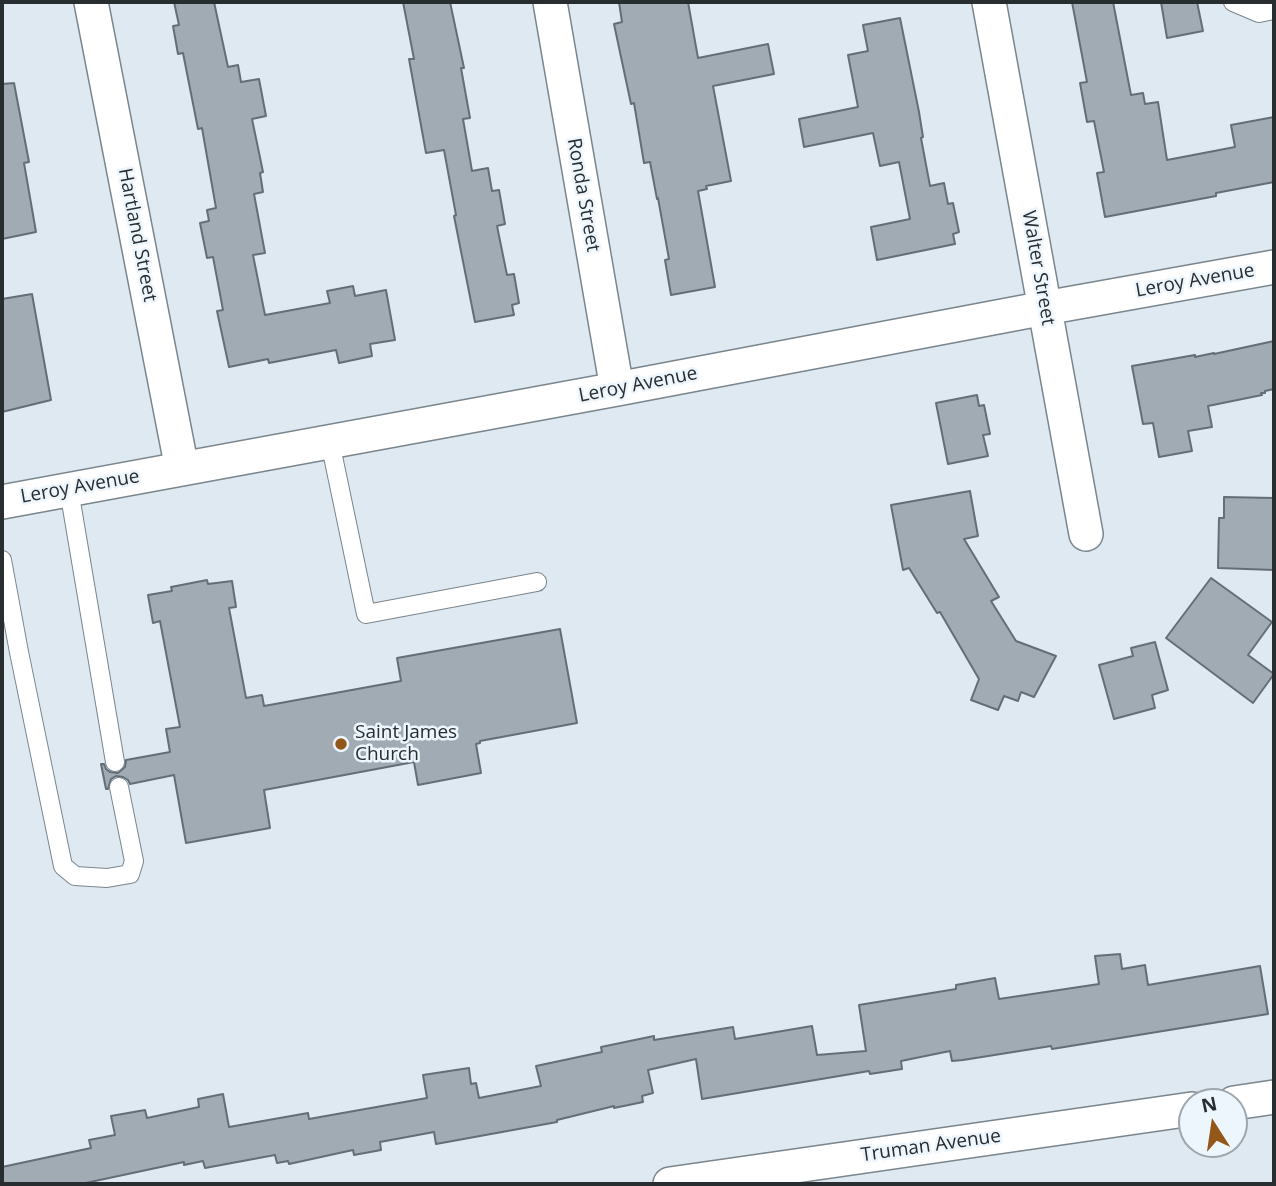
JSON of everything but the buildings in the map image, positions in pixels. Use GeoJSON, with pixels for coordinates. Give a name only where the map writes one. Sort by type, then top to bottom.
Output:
{"type":"FeatureCollection","features":[{"type":"Feature","properties":{"kind":"street","name":"Hartland Street"},"geometry":{"type":"LineString","coordinates":[[92,2],[182,469]]}},
{"type":"Feature","properties":{"kind":"street","name":"Ronda Street"},"geometry":{"type":"LineString","coordinates":[[550,2],[617,389]]}},
{"type":"Feature","properties":{"kind":"street","name":"Walter Street"},"geometry":{"type":"LineString","coordinates":[[989,2],[1087,534]]}},
{"type":"Feature","properties":{"kind":"street","name":"Leroy Avenue"},"geometry":{"type":"LineString","coordinates":[[2,502],[1274,267]]}},
{"type":"Feature","properties":{"kind":"street"},"geometry":{"type":"LineString","coordinates":[[1248,1101],[1274,1097]]}},
{"type":"Feature","properties":{"kind":"street","name":"Truman Avenue"},"geometry":{"type":"LineString","coordinates":[[670,1184],[1178,1111]]}},
{"type":"Feature","properties":{"kind":"lane"},"geometry":{"type":"LineString","coordinates":[[1233,2],[1259,13],[1274,10]]}},
{"type":"Feature","properties":{"kind":"lane"},"geometry":{"type":"LineString","coordinates":[[330,442],[366,614],[537,582]]}},
{"type":"Feature","properties":{"kind":"lane"},"geometry":{"type":"LineString","coordinates":[[69,490],[115,762]]}},
{"type":"Feature","properties":{"kind":"lane"},"geometry":{"type":"LineString","coordinates":[[2,560],[63,866],[75,876],[107,878],[130,874],[134,861],[119,787]]}},
{"type":"Feature","properties":{"kind":"place","name":"Saint James Church"},"geometry":{"type":"Point","coordinates":[341,744]}}]}
